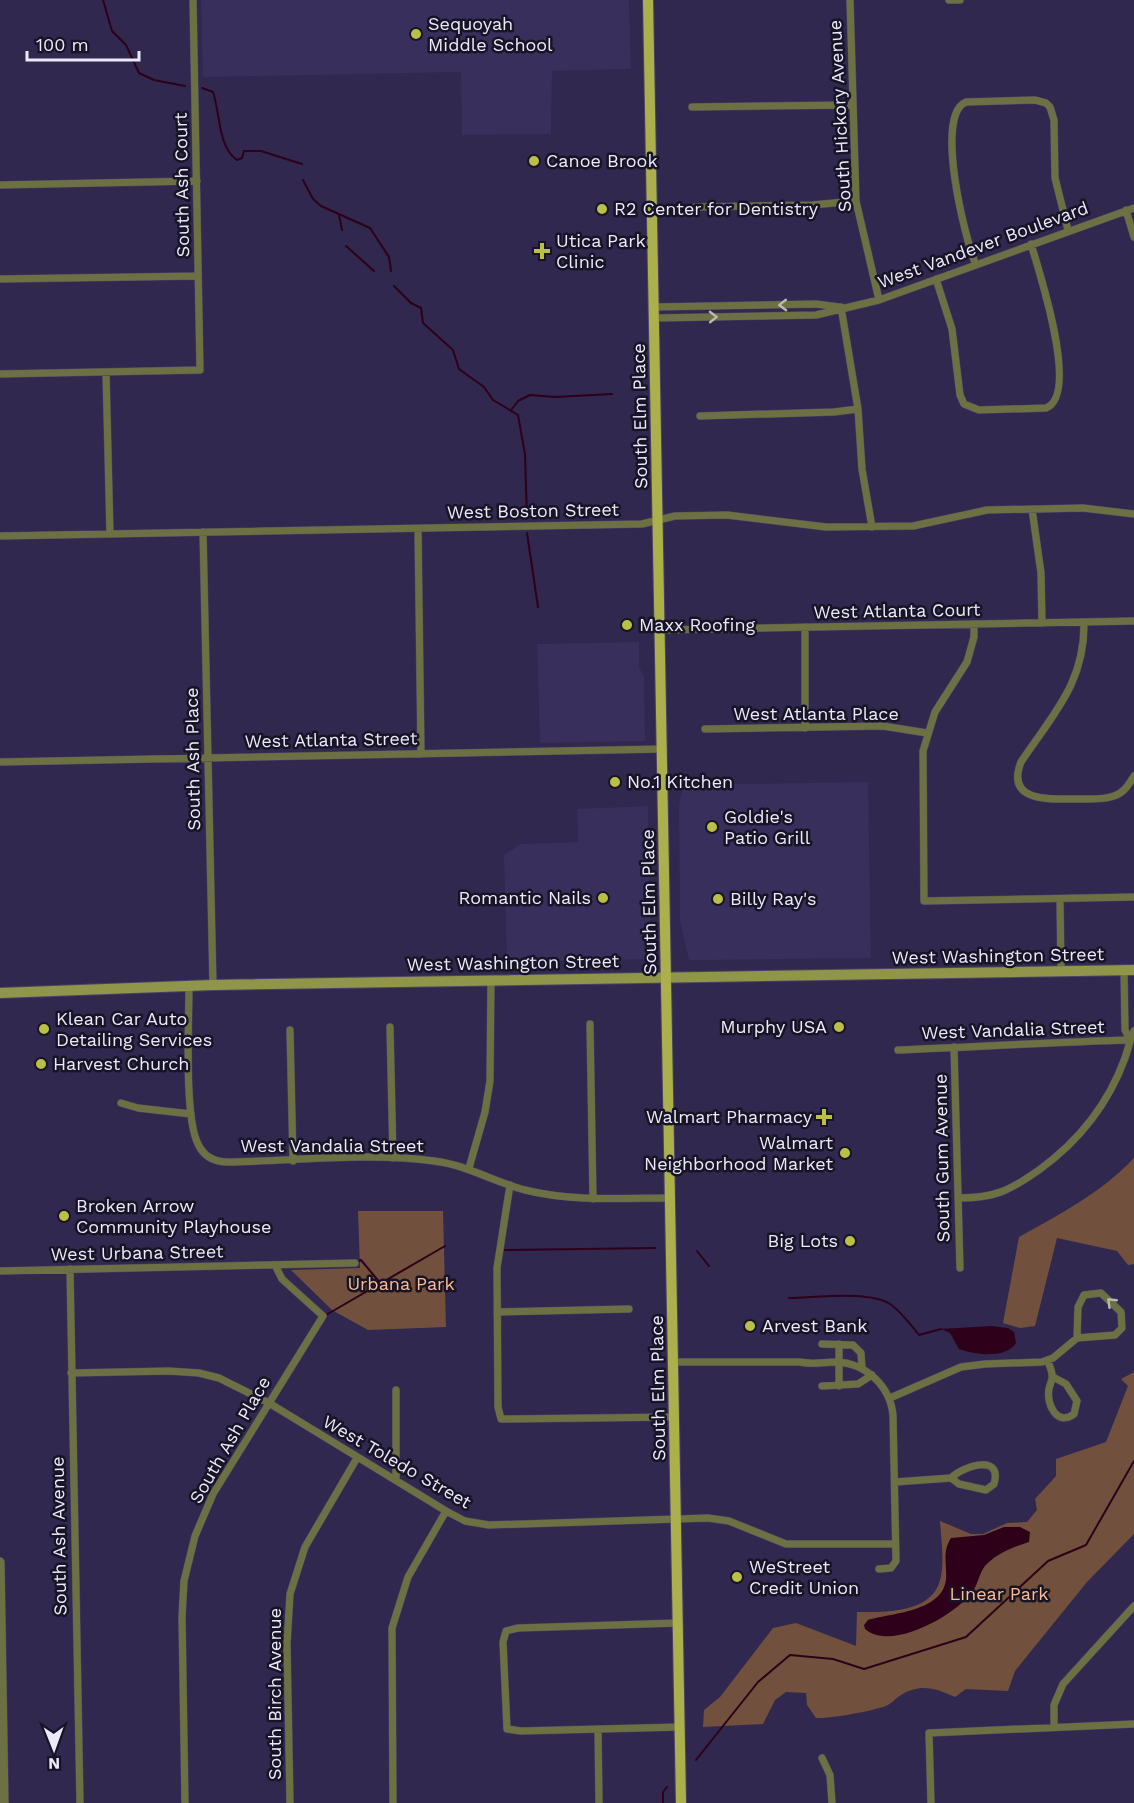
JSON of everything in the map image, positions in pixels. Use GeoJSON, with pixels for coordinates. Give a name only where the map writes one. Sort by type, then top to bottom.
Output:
{"type":"FeatureCollection","features":[{"type":"Feature","properties":{"kind":"main road","name":"South Elm Place"},"geometry":{"type":"LineString","coordinates":[[648,0],[668,978],[681,1803]]}},
{"type":"Feature","properties":{"kind":"main road","name":"West Washington Street"},"geometry":{"type":"LineString","coordinates":[[0,993],[213,985],[1129,970]]}},
{"type":"Feature","properties":{"kind":"street","name":"South Ash Court"},"geometry":{"type":"LineString","coordinates":[[106,372],[200,370],[193,0]]}},
{"type":"Feature","properties":{"kind":"street","name":"South Hickory Avenue"},"geometry":{"type":"LineString","coordinates":[[850,0],[851,105],[856,201],[879,300]]}},
{"type":"Feature","properties":{"kind":"street"},"geometry":{"type":"LineString","coordinates":[[949,0],[960,0]]}},
{"type":"Feature","properties":{"kind":"street"},"geometry":{"type":"LineString","coordinates":[[976,265],[960,214],[955,178],[954,119],[961,104],[975,101],[1035,100],[1046,103],[1054,120],[1055,178],[1068,230]]}},
{"type":"Feature","properties":{"kind":"street"},"geometry":{"type":"LineString","coordinates":[[692,107],[851,105]]}},
{"type":"Feature","properties":{"kind":"street"},"geometry":{"type":"LineString","coordinates":[[0,185],[197,181]]}},
{"type":"Feature","properties":{"kind":"street"},"geometry":{"type":"LineString","coordinates":[[695,207],[812,205],[856,201]]}},
{"type":"Feature","properties":{"kind":"street"},"geometry":{"type":"LineString","coordinates":[[1130,209],[1134,237]]}},
{"type":"Feature","properties":{"kind":"street","name":"West Vandever Boulevard"},"geometry":{"type":"LineString","coordinates":[[655,313],[816,304],[841,307],[879,300],[1130,209]]}},
{"type":"Feature","properties":{"kind":"street"},"geometry":{"type":"LineString","coordinates":[[936,279],[952,329],[960,395],[964,404],[974,410],[1051,407],[1060,389],[1056,340],[1030,244]]}},
{"type":"Feature","properties":{"kind":"street"},"geometry":{"type":"LineString","coordinates":[[0,279],[198,276]]}},
{"type":"Feature","properties":{"kind":"street"},"geometry":{"type":"LineString","coordinates":[[841,307],[858,409],[862,469],[872,527]]}},
{"type":"Feature","properties":{"kind":"street"},"geometry":{"type":"LineString","coordinates":[[0,374],[106,372],[110,534]]}},
{"type":"Feature","properties":{"kind":"street"},"geometry":{"type":"LineString","coordinates":[[700,416],[858,409]]}},
{"type":"Feature","properties":{"kind":"street"},"geometry":{"type":"LineString","coordinates":[[1032,509],[1041,573],[1042,623]]}},
{"type":"Feature","properties":{"kind":"street","name":"West Boston Street"},"geometry":{"type":"LineString","coordinates":[[0,536],[642,524],[675,516],[727,515],[807,526],[872,527],[927,524],[987,510],[1104,509],[1134,514]]}},
{"type":"Feature","properties":{"kind":"street"},"geometry":{"type":"LineString","coordinates":[[418,529],[421,754]]}},
{"type":"Feature","properties":{"kind":"street","name":"South Ash Place"},"geometry":{"type":"LineString","coordinates":[[203,532],[213,985]]}},
{"type":"Feature","properties":{"kind":"street","name":"West Atlanta Court"},"geometry":{"type":"LineString","coordinates":[[661,630],[1134,621]]}},
{"type":"Feature","properties":{"kind":"street"},"geometry":{"type":"LineString","coordinates":[[1084,622],[1083,659],[1076,676],[1021,762],[1018,777],[1026,793],[1041,799],[1114,796],[1126,788],[1134,776]]}},
{"type":"Feature","properties":{"kind":"street"},"geometry":{"type":"LineString","coordinates":[[974,624],[974,637],[967,662],[935,712],[927,732],[922,763],[924,901],[1134,897]]}},
{"type":"Feature","properties":{"kind":"street"},"geometry":{"type":"LineString","coordinates":[[805,627],[805,728]]}},
{"type":"Feature","properties":{"kind":"street","name":"West Atlanta Place"},"geometry":{"type":"LineString","coordinates":[[705,729],[883,726],[927,732]]}},
{"type":"Feature","properties":{"kind":"street","name":"West Atlanta Street"},"geometry":{"type":"LineString","coordinates":[[0,762],[662,749]]}},
{"type":"Feature","properties":{"kind":"street"},"geometry":{"type":"LineString","coordinates":[[1059,899],[1061,971]]}},
{"type":"Feature","properties":{"kind":"street"},"geometry":{"type":"LineString","coordinates":[[1129,970],[1125,1030],[1130,1040]]}},
{"type":"Feature","properties":{"kind":"street"},"geometry":{"type":"LineString","coordinates":[[469,1168],[485,1112],[490,1081],[491,980]]}},
{"type":"Feature","properties":{"kind":"street"},"geometry":{"type":"LineString","coordinates":[[120,1103],[138,1108],[191,1114],[189,986]]}},
{"type":"Feature","properties":{"kind":"street"},"geometry":{"type":"LineString","coordinates":[[590,1024],[593,1199]]}},
{"type":"Feature","properties":{"kind":"street"},"geometry":{"type":"LineString","coordinates":[[390,1027],[393,1158]]}},
{"type":"Feature","properties":{"kind":"street"},"geometry":{"type":"LineString","coordinates":[[290,1030],[293,1161]]}},
{"type":"Feature","properties":{"kind":"street"},"geometry":{"type":"LineString","coordinates":[[958,1198],[993,1196],[1007,1191],[1073,1143],[1098,1111],[1125,1058],[1134,1031]]}},
{"type":"Feature","properties":{"kind":"street","name":"West Vandalia Street"},"geometry":{"type":"LineString","coordinates":[[898,1050],[1130,1040]]}},
{"type":"Feature","properties":{"kind":"street","name":"South Gum Avenue"},"geometry":{"type":"LineString","coordinates":[[954,1047],[960,1268]]}},
{"type":"Feature","properties":{"kind":"street","name":"West Vandalia Street"},"geometry":{"type":"LineString","coordinates":[[191,1114],[197,1142],[205,1154],[221,1162],[393,1158],[437,1161],[469,1168],[510,1185],[540,1193],[593,1199],[671,1198]]}},
{"type":"Feature","properties":{"kind":"street"},"geometry":{"type":"LineString","coordinates":[[510,1185],[498,1246],[498,1407],[501,1419],[675,1417]]}},
{"type":"Feature","properties":{"kind":"street","name":"West Urbana Street"},"geometry":{"type":"LineString","coordinates":[[0,1271],[355,1263]]}},
{"type":"Feature","properties":{"kind":"street","name":"South Ash Place"},"geometry":{"type":"LineString","coordinates":[[185,1803],[182,1617],[188,1558],[209,1502],[323,1316],[282,1279],[275,1265]]}},
{"type":"Feature","properties":{"kind":"street","name":"South Ash Avenue"},"geometry":{"type":"LineString","coordinates":[[70,1269],[80,1803]]}},
{"type":"Feature","properties":{"kind":"street"},"geometry":{"type":"LineString","coordinates":[[890,1398],[970,1365],[1048,1361],[1077,1338],[1115,1335],[1122,1328],[1121,1312],[1101,1293],[1084,1295],[1078,1307],[1077,1338]]}},
{"type":"Feature","properties":{"kind":"street"},"geometry":{"type":"LineString","coordinates":[[497,1312],[629,1309]]}},
{"type":"Feature","properties":{"kind":"street"},"geometry":{"type":"LineString","coordinates":[[822,1344],[856,1347],[861,1353],[862,1368]]}},
{"type":"Feature","properties":{"kind":"street"},"geometry":{"type":"LineString","coordinates":[[839,1344],[839,1386]]}},
{"type":"Feature","properties":{"kind":"street"},"geometry":{"type":"LineString","coordinates":[[1048,1361],[1053,1377],[1048,1389],[1051,1409],[1059,1417],[1068,1418],[1077,1408],[1077,1398],[1066,1384],[1053,1377]]}},
{"type":"Feature","properties":{"kind":"street"},"geometry":{"type":"LineString","coordinates":[[674,1362],[799,1362],[815,1366],[840,1362],[862,1368],[872,1376],[890,1398],[893,1416],[894,1566],[879,1569]]}},
{"type":"Feature","properties":{"kind":"street","name":"West Toledo Street"},"geometry":{"type":"LineString","coordinates":[[71,1373],[199,1372],[228,1382],[268,1403],[465,1521],[489,1525],[708,1518],[729,1521],[786,1544],[895,1544]]}},
{"type":"Feature","properties":{"kind":"street"},"geometry":{"type":"LineString","coordinates":[[822,1386],[858,1384],[872,1376]]}},
{"type":"Feature","properties":{"kind":"street"},"geometry":{"type":"LineString","coordinates":[[396,1390],[396,1480]]}},
{"type":"Feature","properties":{"kind":"street","name":"South Birch Avenue"},"geometry":{"type":"LineString","coordinates":[[290,1803],[287,1635],[290,1594],[305,1547],[357,1458]]}},
{"type":"Feature","properties":{"kind":"street"},"geometry":{"type":"LineString","coordinates":[[895,1482],[951,1478],[960,1469],[983,1464],[992,1468],[996,1474],[994,1484],[986,1490],[959,1484],[951,1478]]}},
{"type":"Feature","properties":{"kind":"street"},"geometry":{"type":"LineString","coordinates":[[393,1803],[392,1628],[408,1577],[446,1511]]}},
{"type":"Feature","properties":{"kind":"street"},"geometry":{"type":"LineString","coordinates":[[0,1562],[3,1803]]}},
{"type":"Feature","properties":{"kind":"street"},"geometry":{"type":"LineString","coordinates":[[1054,1726],[1054,1705],[1063,1684],[1134,1606]]}},
{"type":"Feature","properties":{"kind":"street"},"geometry":{"type":"LineString","coordinates":[[678,1623],[518,1628],[506,1630],[503,1642],[507,1729],[521,1731],[680,1726]]}},
{"type":"Feature","properties":{"kind":"street"},"geometry":{"type":"LineString","coordinates":[[931,1803],[929,1733],[1134,1724]]}},
{"type":"Feature","properties":{"kind":"street"},"geometry":{"type":"LineString","coordinates":[[598,1729],[599,1803]]}},
{"type":"Feature","properties":{"kind":"street"},"geometry":{"type":"LineString","coordinates":[[822,1758],[830,1776],[832,1803]]}},
{"type":"Feature","properties":{"kind":"shaded area","name":"Sequoyah Middle School"},"geometry":{"type":"Polygon","coordinates":[[[201,0],[629,0],[631,69],[552,71],[551,134],[462,135],[461,72],[203,77],[201,0]]]}},
{"type":"Feature","properties":{"kind":"shaded area"},"geometry":{"type":"Polygon","coordinates":[[[639,642],[639,667],[644,677],[645,741],[540,743],[537,644],[639,642]]]}},
{"type":"Feature","properties":{"kind":"shaded area"},"geometry":{"type":"Polygon","coordinates":[[[868,782],[871,958],[689,960],[680,920],[679,805],[683,785],[868,782]]]}},
{"type":"Feature","properties":{"kind":"shaded area"},"geometry":{"type":"Polygon","coordinates":[[[648,806],[651,959],[507,962],[504,855],[521,844],[578,842],[577,809],[648,806]]]}},
{"type":"Feature","properties":{"kind":"shaded area"},"geometry":{"type":"Polygon","coordinates":[[[991,1326],[1008,1328],[1014,1332],[1016,1343],[1005,1352],[998,1354],[973,1353],[959,1349],[950,1333],[941,1329],[991,1326]]]}},
{"type":"Feature","properties":{"kind":"shaded area"},"geometry":{"type":"Polygon","coordinates":[[[1004,1527],[1020,1527],[1030,1532],[1029,1542],[1002,1553],[988,1563],[973,1591],[953,1610],[922,1628],[906,1633],[890,1636],[876,1635],[865,1629],[864,1625],[868,1620],[902,1613],[926,1605],[936,1598],[943,1590],[946,1579],[946,1553],[951,1538],[984,1535],[1004,1527]]]}},
{"type":"Feature","properties":{"kind":"green space"},"geometry":{"type":"Polygon","coordinates":[[[1134,1158],[1134,1264],[1128,1265],[1117,1251],[1057,1238],[1035,1326],[1020,1328],[1003,1323],[1019,1237],[1094,1192],[1134,1158]]]}},
{"type":"Feature","properties":{"kind":"green space","name":"Urbana Park"},"geometry":{"type":"Polygon","coordinates":[[[358,1211],[443,1211],[446,1327],[368,1330],[332,1310],[291,1270],[360,1268],[358,1211]]]}},
{"type":"Feature","properties":{"kind":"green space","name":"Linear Park"},"geometry":{"type":"Polygon","coordinates":[[[1134,1372],[1134,1534],[1087,1582],[1015,1671],[1008,1691],[966,1689],[955,1697],[935,1689],[921,1688],[908,1691],[880,1708],[822,1718],[816,1718],[807,1705],[806,1693],[786,1692],[775,1700],[763,1724],[703,1727],[704,1710],[720,1697],[773,1628],[796,1623],[856,1646],[857,1612],[902,1610],[923,1602],[932,1595],[938,1586],[942,1571],[940,1521],[971,1534],[983,1534],[1007,1523],[1027,1522],[1037,1510],[1035,1499],[1056,1476],[1056,1459],[1106,1442],[1128,1386],[1121,1379],[1134,1372]]]}},
{"type":"Feature","properties":{"kind":"waterway"},"geometry":{"type":"LineString","coordinates":[[103,0],[112,31],[126,45],[139,73],[154,80],[185,86]]}},
{"type":"Feature","properties":{"kind":"waterway"},"geometry":{"type":"LineString","coordinates":[[202,88],[213,92],[226,147],[237,160],[242,158],[244,151],[261,151],[302,164]]}},
{"type":"Feature","properties":{"kind":"waterway"},"geometry":{"type":"LineString","coordinates":[[303,180],[313,199],[321,206],[370,228],[389,257],[391,271]]}},
{"type":"Feature","properties":{"kind":"waterway"},"geometry":{"type":"LineString","coordinates":[[339,215],[342,230]]}},
{"type":"Feature","properties":{"kind":"waterway"},"geometry":{"type":"LineString","coordinates":[[346,246],[374,271]]}},
{"type":"Feature","properties":{"kind":"waterway"},"geometry":{"type":"LineString","coordinates":[[394,286],[411,303],[421,308],[423,323],[453,350],[459,369],[484,387],[493,400],[518,415],[525,454],[527,518]]}},
{"type":"Feature","properties":{"kind":"waterway"},"geometry":{"type":"LineString","coordinates":[[512,409],[518,401],[530,395],[555,397],[612,394]]}},
{"type":"Feature","properties":{"kind":"waterway"},"geometry":{"type":"LineString","coordinates":[[527,533],[538,607]]}},
{"type":"Feature","properties":{"kind":"waterway"},"geometry":{"type":"LineString","coordinates":[[326,1315],[445,1246]]}},
{"type":"Feature","properties":{"kind":"waterway"},"geometry":{"type":"LineString","coordinates":[[505,1250],[655,1248]]}},
{"type":"Feature","properties":{"kind":"waterway"},"geometry":{"type":"LineString","coordinates":[[697,1251],[709,1266]]}},
{"type":"Feature","properties":{"kind":"waterway"},"geometry":{"type":"LineString","coordinates":[[357,1262],[361,1260],[381,1284]]}},
{"type":"Feature","properties":{"kind":"waterway"},"geometry":{"type":"LineString","coordinates":[[789,1298],[869,1297],[893,1306],[919,1335],[941,1329]]}},
{"type":"Feature","properties":{"kind":"waterway"},"geometry":{"type":"LineString","coordinates":[[696,1760],[758,1682],[790,1655],[833,1659],[864,1669],[966,1637],[1048,1561],[1086,1545],[1134,1461]]}},
{"type":"Feature","properties":{"kind":"waterway"},"geometry":{"type":"LineString","coordinates":[[663,1803],[663,1792],[667,1787]]}},
{"type":"Feature","properties":{"kind":"place","name":"Sequoyah Middle School"},"geometry":{"type":"Point","coordinates":[416,34]}},
{"type":"Feature","properties":{"kind":"place","name":"Canoe Brook"},"geometry":{"type":"Point","coordinates":[534,161]}},
{"type":"Feature","properties":{"kind":"place","name":"R2 Center for Dentistry"},"geometry":{"type":"Point","coordinates":[602,209]}},
{"type":"Feature","properties":{"kind":"place","name":"Utica Park Clinic"},"geometry":{"type":"Point","coordinates":[542,251]}},
{"type":"Feature","properties":{"kind":"place","name":"Maxx Roofing"},"geometry":{"type":"Point","coordinates":[627,625]}},
{"type":"Feature","properties":{"kind":"place","name":"No.1 Kitchen"},"geometry":{"type":"Point","coordinates":[615,782]}},
{"type":"Feature","properties":{"kind":"place","name":"Goldie's Patio Grill"},"geometry":{"type":"Point","coordinates":[712,827]}},
{"type":"Feature","properties":{"kind":"place","name":"Romantic Nails"},"geometry":{"type":"Point","coordinates":[603,898]}},
{"type":"Feature","properties":{"kind":"place","name":"Billy Ray's"},"geometry":{"type":"Point","coordinates":[718,899]}},
{"type":"Feature","properties":{"kind":"place","name":"Murphy USA"},"geometry":{"type":"Point","coordinates":[839,1027]}},
{"type":"Feature","properties":{"kind":"place","name":"Klean Car Auto Detailing Services"},"geometry":{"type":"Point","coordinates":[44,1029]}},
{"type":"Feature","properties":{"kind":"place","name":"Harvest Church"},"geometry":{"type":"Point","coordinates":[41,1064]}},
{"type":"Feature","properties":{"kind":"place","name":"Walmart Pharmacy"},"geometry":{"type":"Point","coordinates":[824,1117]}},
{"type":"Feature","properties":{"kind":"place","name":"Walmart Neighborhood Market"},"geometry":{"type":"Point","coordinates":[845,1153]}},
{"type":"Feature","properties":{"kind":"place","name":"Broken Arrow Community Playhouse"},"geometry":{"type":"Point","coordinates":[64,1216]}},
{"type":"Feature","properties":{"kind":"place","name":"Big Lots"},"geometry":{"type":"Point","coordinates":[850,1241]}},
{"type":"Feature","properties":{"kind":"place","name":"Arvest Bank"},"geometry":{"type":"Point","coordinates":[750,1326]}},
{"type":"Feature","properties":{"kind":"place","name":"WeStreet Credit Union"},"geometry":{"type":"Point","coordinates":[737,1577]}}]}
